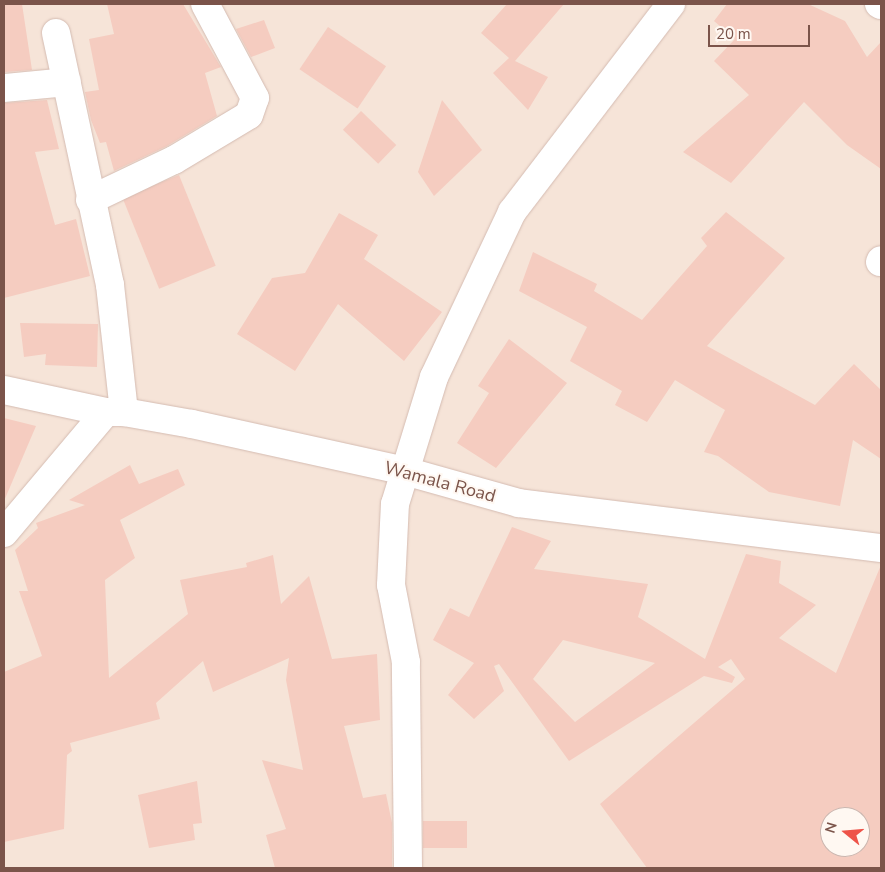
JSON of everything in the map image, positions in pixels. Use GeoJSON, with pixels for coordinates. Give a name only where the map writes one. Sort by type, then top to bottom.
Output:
{"type":"FeatureCollection","features":[{"type":"Feature","properties":{"kind":"street"},"geometry":{"type":"LineString","coordinates":[[90,200],[174,160],[249,115],[255,98],[205,4]]}},
{"type":"Feature","properties":{"kind":"street"},"geometry":{"type":"LineString","coordinates":[[408,868],[406,662],[391,585],[395,504],[434,376],[512,212],[671,4]]}},
{"type":"Feature","properties":{"kind":"street"},"geometry":{"type":"LineString","coordinates":[[4,532],[115,412],[110,285],[90,200],[56,33]]}},
{"type":"Feature","properties":{"kind":"street"},"geometry":{"type":"LineString","coordinates":[[4,88],[67,82]]}},
{"type":"Feature","properties":{"kind":"street","name":"Wamala Road"},"geometry":{"type":"LineString","coordinates":[[4,390],[406,471],[519,503],[881,548]]}},
{"type":"Feature","properties":{"kind":"shaded area"},"geometry":{"type":"Polygon","coordinates":[[[4,4],[881,4],[881,868],[4,868],[4,4]]]}},
{"type":"Feature","properties":{"kind":"building"},"geometry":{"type":"Polygon","coordinates":[[[4,4],[22,4],[32,70],[4,72],[4,4]]]}},
{"type":"Feature","properties":{"kind":"building"},"geometry":{"type":"Polygon","coordinates":[[[107,4],[183,4],[221,67],[205,73],[217,116],[167,146],[114,171],[106,142],[100,143],[91,120],[85,92],[99,90],[89,39],[114,34],[107,4]]]}},
{"type":"Feature","properties":{"kind":"building"},"geometry":{"type":"Polygon","coordinates":[[[507,4],[564,4],[515,61],[548,77],[528,110],[493,73],[509,58],[481,33],[507,4]]]}},
{"type":"Feature","properties":{"kind":"building"},"geometry":{"type":"Polygon","coordinates":[[[727,4],[808,4],[845,21],[867,57],[881,42],[881,169],[847,145],[804,102],[731,183],[683,152],[749,95],[714,61],[735,39],[714,21],[727,4]]]}},
{"type":"Feature","properties":{"kind":"building"},"geometry":{"type":"Polygon","coordinates":[[[264,20],[275,48],[251,57],[236,29],[264,20]]]}},
{"type":"Feature","properties":{"kind":"building"},"geometry":{"type":"Polygon","coordinates":[[[328,27],[386,66],[358,108],[299,69],[328,27]]]}},
{"type":"Feature","properties":{"kind":"building"},"geometry":{"type":"Polygon","coordinates":[[[47,100],[59,149],[35,152],[55,225],[76,219],[90,276],[4,298],[4,103],[47,100]]]}},
{"type":"Feature","properties":{"kind":"building"},"geometry":{"type":"Polygon","coordinates":[[[442,100],[482,150],[434,196],[418,172],[442,100]]]}},
{"type":"Feature","properties":{"kind":"building"},"geometry":{"type":"Polygon","coordinates":[[[361,111],[396,145],[378,164],[343,130],[361,111]]]}},
{"type":"Feature","properties":{"kind":"building"},"geometry":{"type":"Polygon","coordinates":[[[179,175],[216,266],[159,289],[122,198],[179,175]]]}},
{"type":"Feature","properties":{"kind":"building"},"geometry":{"type":"Polygon","coordinates":[[[726,212],[785,258],[707,346],[815,405],[854,364],[881,390],[881,459],[853,440],[840,506],[769,492],[718,456],[704,452],[725,410],[675,380],[647,422],[615,405],[622,391],[570,361],[587,327],[519,291],[533,252],[597,284],[594,291],[642,320],[707,246],[701,238],[726,212]]]}},
{"type":"Feature","properties":{"kind":"building"},"geometry":{"type":"Polygon","coordinates":[[[339,213],[378,235],[364,259],[442,312],[404,361],[338,304],[295,371],[237,334],[272,278],[305,273],[339,213]]]}},
{"type":"Feature","properties":{"kind":"building"},"geometry":{"type":"Polygon","coordinates":[[[20,323],[98,324],[97,367],[45,365],[46,354],[24,357],[20,323]]]}},
{"type":"Feature","properties":{"kind":"building"},"geometry":{"type":"Polygon","coordinates":[[[509,339],[567,383],[496,468],[457,443],[489,393],[478,386],[509,339]]]}},
{"type":"Feature","properties":{"kind":"building"},"geometry":{"type":"Polygon","coordinates":[[[4,418],[36,426],[4,501],[4,418]]]}},
{"type":"Feature","properties":{"kind":"building"},"geometry":{"type":"Polygon","coordinates":[[[130,465],[139,484],[178,469],[185,485],[120,520],[135,558],[105,580],[109,678],[188,614],[180,580],[247,567],[246,563],[273,555],[281,604],[309,576],[332,659],[377,654],[380,720],[344,726],[363,798],[386,794],[392,823],[392,868],[275,868],[266,835],[286,829],[262,760],[303,770],[286,680],[289,658],[213,692],[203,661],[156,703],[160,719],[70,743],[72,751],[67,755],[64,829],[4,842],[4,672],[42,656],[19,591],[28,591],[15,550],[38,528],[36,523],[85,505],[69,500],[130,465]]]}},
{"type":"Feature","properties":{"kind":"building"},"geometry":{"type":"Polygon","coordinates":[[[512,527],[551,541],[534,569],[648,584],[638,617],[705,659],[746,554],[781,561],[779,583],[816,605],[779,638],[836,673],[881,565],[881,868],[647,868],[600,804],[745,679],[731,659],[718,667],[735,677],[732,683],[704,676],[569,761],[499,664],[494,666],[504,691],[474,719],[448,695],[474,663],[433,640],[450,608],[469,617],[512,527]],[[563,640],[533,679],[575,722],[655,663],[563,640]]]}},
{"type":"Feature","properties":{"kind":"building"},"geometry":{"type":"Polygon","coordinates":[[[197,781],[202,823],[193,824],[195,840],[149,848],[138,795],[197,781]]]}},
{"type":"Feature","properties":{"kind":"building"},"geometry":{"type":"Polygon","coordinates":[[[423,821],[467,821],[467,848],[423,848],[423,821]]]}}]}
